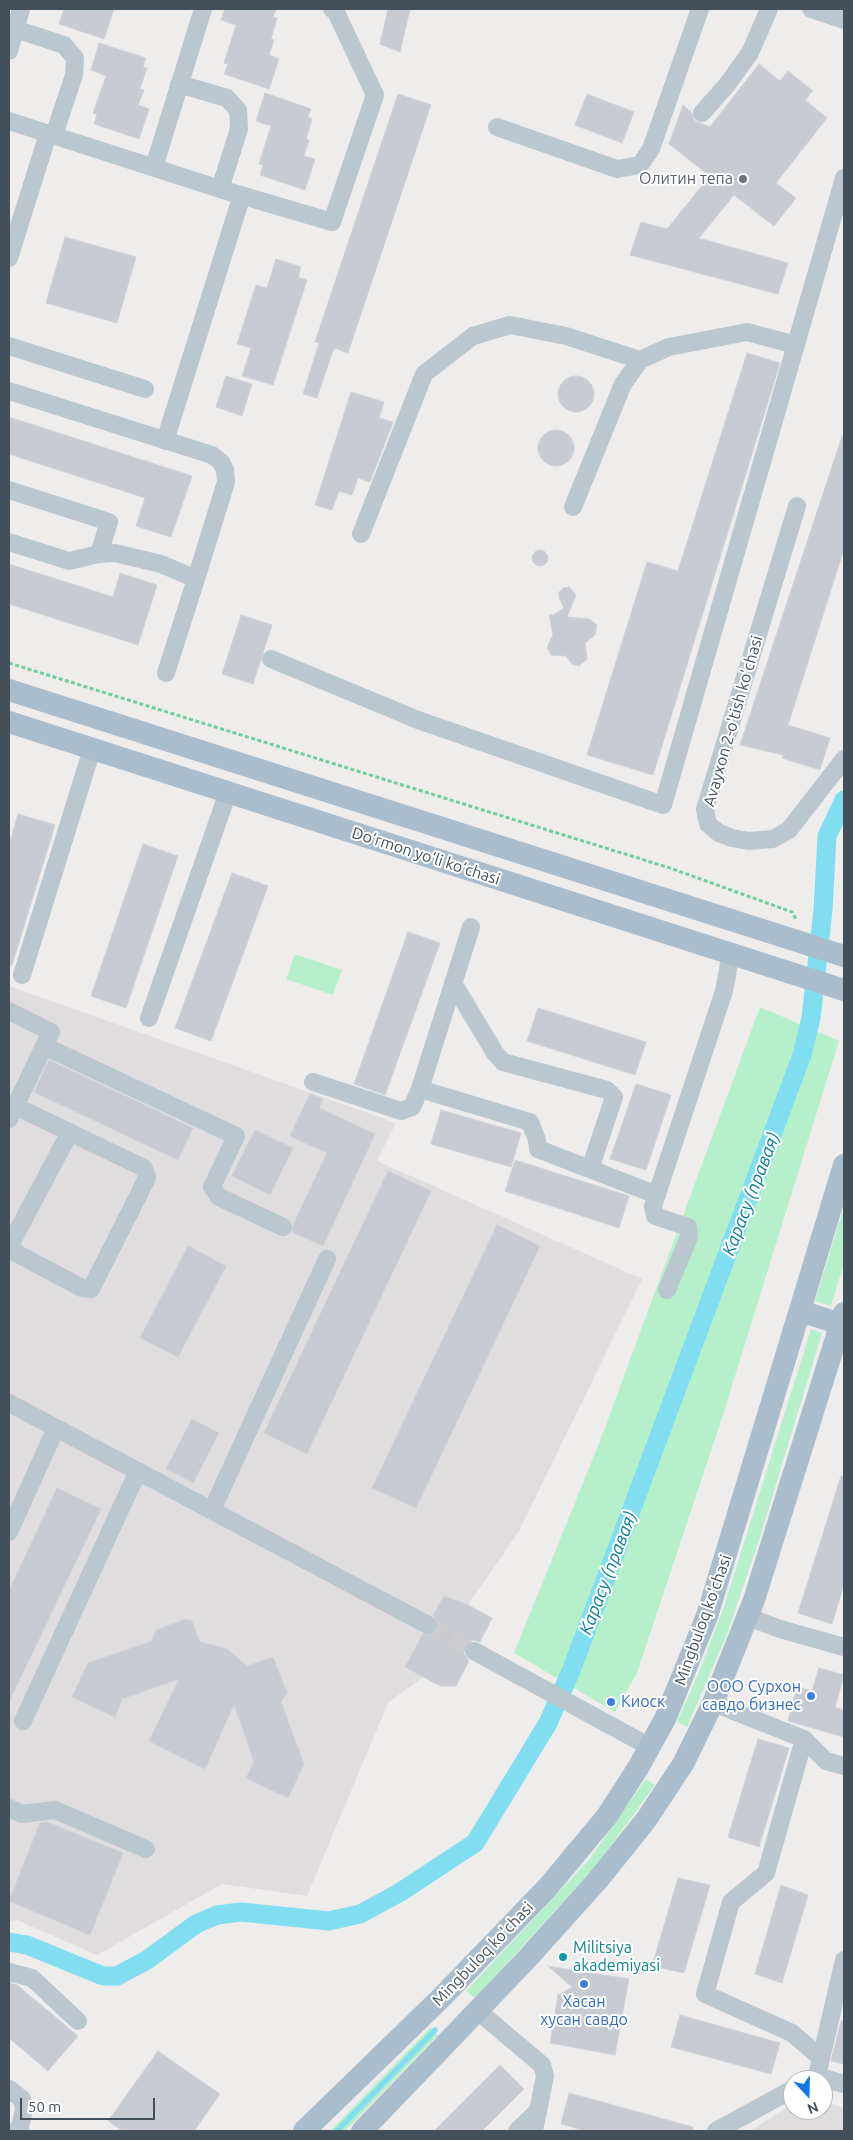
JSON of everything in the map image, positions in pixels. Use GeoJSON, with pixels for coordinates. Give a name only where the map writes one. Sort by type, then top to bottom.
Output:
{"type":"FeatureCollection","features":[{"type":"Feature","properties":{"kind":"main road","name":"Do‘rmon yo‘li ko‘chasi"},"geometry":{"type":"LineString","coordinates":[[9,690],[797,932],[842,956]]}},
{"type":"Feature","properties":{"kind":"main road","name":"Do‘rmon yo‘li ko‘chasi"},"geometry":{"type":"LineString","coordinates":[[10,726],[92,749],[837,987]]}},
{"type":"Feature","properties":{"kind":"main road","name":"Mingbuloq ko'chasi"},"geometry":{"type":"LineString","coordinates":[[304,2131],[442,1997],[548,1887],[595,1830],[629,1784],[650,1747],[676,1694],[707,1616],[844,1165]]}},
{"type":"Feature","properties":{"kind":"main road"},"geometry":{"type":"LineString","coordinates":[[362,2131],[474,2016],[543,1942],[616,1859],[659,1802],[683,1764],[713,1703],[748,1617],[843,1320],[800,1311]]}},
{"type":"Feature","properties":{"kind":"main road"},"geometry":{"type":"LineString","coordinates":[[650,1747],[683,1764]]}},
{"type":"Feature","properties":{"kind":"main road"},"geometry":{"type":"LineString","coordinates":[[442,1997],[474,2016]]}},
{"type":"Feature","properties":{"kind":"street"},"geometry":{"type":"LineString","coordinates":[[9,51],[21,9]]}},
{"type":"Feature","properties":{"kind":"street"},"geometry":{"type":"LineString","coordinates":[[154,167],[203,9]]}},
{"type":"Feature","properties":{"kind":"street"},"geometry":{"type":"LineString","coordinates":[[9,121],[220,189],[332,222],[375,95],[335,10],[332,9]]}},
{"type":"Feature","properties":{"kind":"street"},"geometry":{"type":"LineString","coordinates":[[497,128],[617,169],[640,166],[651,149],[700,9]]}},
{"type":"Feature","properties":{"kind":"street"},"geometry":{"type":"LineString","coordinates":[[702,113],[726,86],[750,53],[769,9]]}},
{"type":"Feature","properties":{"kind":"street"},"geometry":{"type":"LineString","coordinates":[[811,9],[841,16]]}},
{"type":"Feature","properties":{"kind":"street"},"geometry":{"type":"LineString","coordinates":[[9,258],[51,134],[74,75],[75,58],[64,45],[15,29]]}},
{"type":"Feature","properties":{"kind":"street"},"geometry":{"type":"LineString","coordinates":[[180,84],[227,98],[238,110],[239,128],[220,189]]}},
{"type":"Feature","properties":{"kind":"street"},"geometry":{"type":"LineString","coordinates":[[271,659],[418,720],[663,804],[844,178]]}},
{"type":"Feature","properties":{"kind":"street"},"geometry":{"type":"LineString","coordinates":[[165,441],[242,195]]}},
{"type":"Feature","properties":{"kind":"street"},"geometry":{"type":"LineString","coordinates":[[362,534],[424,374],[473,336],[510,325],[566,336],[640,360]]}},
{"type":"Feature","properties":{"kind":"street"},"geometry":{"type":"LineString","coordinates":[[574,507],[623,384],[640,360],[670,346],[747,332],[796,345]]}},
{"type":"Feature","properties":{"kind":"street"},"geometry":{"type":"LineString","coordinates":[[9,346],[145,389]]}},
{"type":"Feature","properties":{"kind":"street"},"geometry":{"type":"LineString","coordinates":[[9,391],[212,455],[221,462],[225,470],[226,482],[166,673]]}},
{"type":"Feature","properties":{"kind":"street"},"geometry":{"type":"LineString","coordinates":[[9,490],[109,522],[99,554]]}},
{"type":"Feature","properties":{"kind":"street","name":"Avayxon 2-o'tish ko'chasi"},"geometry":{"type":"LineString","coordinates":[[797,506],[705,809],[708,824],[719,833],[732,838],[749,841],[773,839],[789,830],[844,759]]}},
{"type":"Feature","properties":{"kind":"street"},"geometry":{"type":"LineString","coordinates":[[9,542],[69,561],[99,554],[115,553],[161,564],[196,579]]}},
{"type":"Feature","properties":{"kind":"street"},"geometry":{"type":"LineString","coordinates":[[22,975],[92,749]]}},
{"type":"Feature","properties":{"kind":"street"},"geometry":{"type":"LineString","coordinates":[[149,1018],[228,792]]}},
{"type":"Feature","properties":{"kind":"street"},"geometry":{"type":"LineString","coordinates":[[313,1082],[401,1111],[412,1107],[420,1089],[471,927]]}},
{"type":"Feature","properties":{"kind":"street"},"geometry":{"type":"LineString","coordinates":[[667,1290],[689,1236],[688,1227],[655,1216],[653,1206],[724,991],[730,953]]}},
{"type":"Feature","properties":{"kind":"street"},"geometry":{"type":"LineString","coordinates":[[453,984],[494,1053],[503,1062],[607,1090],[614,1097],[590,1169]]}},
{"type":"Feature","properties":{"kind":"street"},"geometry":{"type":"LineString","coordinates":[[9,1011],[51,1032],[12,1113],[70,1132],[144,1168],[147,1178],[91,1289],[82,1288],[16,1253],[10,1246],[70,1132]]}},
{"type":"Feature","properties":{"kind":"street"},"geometry":{"type":"LineString","coordinates":[[44,1046],[236,1136],[212,1187],[219,1197],[283,1227]]}},
{"type":"Feature","properties":{"kind":"street"},"geometry":{"type":"LineString","coordinates":[[420,1089],[530,1122],[537,1140],[538,1150],[657,1195]]}},
{"type":"Feature","properties":{"kind":"street"},"geometry":{"type":"LineString","coordinates":[[212,1510],[327,1259]]}},
{"type":"Feature","properties":{"kind":"street"},"geometry":{"type":"LineString","coordinates":[[9,1403],[428,1625]]}},
{"type":"Feature","properties":{"kind":"street"},"geometry":{"type":"LineString","coordinates":[[9,1532],[56,1428]]}},
{"type":"Feature","properties":{"kind":"street"},"geometry":{"type":"LineString","coordinates":[[23,1721],[138,1472]]}},
{"type":"Feature","properties":{"kind":"street"},"geometry":{"type":"LineString","coordinates":[[748,1617],[780,1629],[844,1646]]}},
{"type":"Feature","properties":{"kind":"street"},"geometry":{"type":"LineString","coordinates":[[474,1651],[595,1719],[650,1747]]}},
{"type":"Feature","properties":{"kind":"street"},"geometry":{"type":"LineString","coordinates":[[713,1703],[804,1739],[826,1761],[844,1766]]}},
{"type":"Feature","properties":{"kind":"street"},"geometry":{"type":"LineString","coordinates":[[804,1739],[766,1874],[730,1902],[705,1994],[792,2033],[821,2058]]}},
{"type":"Feature","properties":{"kind":"street"},"geometry":{"type":"LineString","coordinates":[[9,1808],[22,1814],[55,1810],[146,1849]]}},
{"type":"Feature","properties":{"kind":"street"},"geometry":{"type":"LineString","coordinates":[[816,2070],[821,2058],[844,1960]]}},
{"type":"Feature","properties":{"kind":"street"},"geometry":{"type":"LineString","coordinates":[[9,1972],[32,1978],[78,2021]]}},
{"type":"Feature","properties":{"kind":"street"},"geometry":{"type":"LineString","coordinates":[[474,2016],[542,2065],[545,2076],[534,2131]]}},
{"type":"Feature","properties":{"kind":"street"},"geometry":{"type":"LineString","coordinates":[[9,2088],[22,2100],[24,2109],[20,2127],[16,2131]]}},
{"type":"Feature","properties":{"kind":"street"},"geometry":{"type":"LineString","coordinates":[[716,2131],[783,2094]]}},
{"type":"Feature","properties":{"kind":"street"},"geometry":{"type":"LineString","coordinates":[[518,2131],[538,2111]]}},
{"type":"Feature","properties":{"kind":"path"},"geometry":{"type":"LineString","coordinates":[[9,663],[670,868],[792,912],[797,932]]}},
{"type":"Feature","properties":{"kind":"shaded area"},"geometry":{"type":"Polygon","coordinates":[[[9,986],[396,1123],[377,1161],[642,1279],[519,1531],[468,1605],[459,1642],[423,1677],[388,1703],[307,1896],[222,1884],[97,1955],[17,1920],[9,1921],[9,986]]]}},
{"type":"Feature","properties":{"kind":"shaded area"},"geometry":{"type":"Polygon","coordinates":[[[833,2104],[844,2108],[844,2131],[750,2131],[783,2110],[783,2120],[833,2120],[833,2104]]]}},
{"type":"Feature","properties":{"kind":"green space"},"geometry":{"type":"Polygon","coordinates":[[[295,954],[342,970],[333,995],[286,979],[295,954]]]}},
{"type":"Feature","properties":{"kind":"green space"},"geometry":{"type":"Polygon","coordinates":[[[760,1007],[839,1041],[721,1421],[637,1673],[615,1712],[514,1653],[600,1441],[760,1007]]]}},
{"type":"Feature","properties":{"kind":"green space"},"geometry":{"type":"Polygon","coordinates":[[[844,1207],[844,1263],[831,1306],[815,1301],[844,1207]]]}},
{"type":"Feature","properties":{"kind":"green space"},"geometry":{"type":"Polygon","coordinates":[[[811,1329],[822,1333],[760,1537],[727,1634],[687,1727],[677,1722],[724,1607],[811,1329]]]}},
{"type":"Feature","properties":{"kind":"green space"},"geometry":{"type":"Polygon","coordinates":[[[646,1779],[655,1785],[595,1867],[475,1998],[466,1991],[588,1861],[646,1779]]]}},
{"type":"Feature","properties":{"kind":"green space"},"geometry":{"type":"Polygon","coordinates":[[[430,2028],[438,2035],[345,2131],[330,2131],[430,2028]]]}},
{"type":"Feature","properties":{"kind":"building"},"geometry":{"type":"Polygon","coordinates":[[[64,9],[114,9],[104,39],[59,24],[64,9]]]}},
{"type":"Feature","properties":{"kind":"building"},"geometry":{"type":"Polygon","coordinates":[[[225,9],[276,9],[273,17],[277,18],[271,39],[274,40],[269,55],[279,59],[269,89],[224,74],[228,64],[224,63],[236,25],[221,20],[225,9]]]}},
{"type":"Feature","properties":{"kind":"building"},"geometry":{"type":"Polygon","coordinates":[[[388,9],[410,9],[400,52],[380,44],[388,9]]]}},
{"type":"Feature","properties":{"kind":"building"},"geometry":{"type":"Polygon","coordinates":[[[99,43],[146,58],[143,67],[147,68],[140,89],[144,90],[138,105],[149,109],[139,139],[94,124],[97,114],[93,113],[106,76],[91,70],[99,43]]]}},
{"type":"Feature","properties":{"kind":"building","name":"Олитин тепа"},"geometry":{"type":"Polygon","coordinates":[[[759,64],[780,81],[788,71],[813,91],[805,100],[827,118],[776,183],[796,198],[774,226],[734,195],[699,238],[788,263],[778,294],[630,255],[641,222],[667,229],[710,176],[669,144],[683,105],[692,113],[695,121],[710,127],[759,64]]]}},
{"type":"Feature","properties":{"kind":"building"},"geometry":{"type":"Polygon","coordinates":[[[265,93],[311,109],[308,117],[312,119],[306,139],[309,140],[304,156],[315,159],[305,190],[260,175],[263,165],[259,164],[271,126],[256,121],[265,93]]]}},
{"type":"Feature","properties":{"kind":"building"},"geometry":{"type":"Polygon","coordinates":[[[398,94],[431,105],[348,353],[334,348],[317,398],[303,394],[319,343],[315,342],[398,94]]]}},
{"type":"Feature","properties":{"kind":"building"},"geometry":{"type":"Polygon","coordinates":[[[587,94],[634,112],[622,143],[575,125],[587,94]]]}},
{"type":"Feature","properties":{"kind":"building"},"geometry":{"type":"Polygon","coordinates":[[[65,237],[136,257],[117,323],[46,303],[65,237]]]}},
{"type":"Feature","properties":{"kind":"building"},"geometry":{"type":"Polygon","coordinates":[[[276,259],[301,267],[298,277],[307,280],[273,385],[242,376],[251,348],[237,344],[256,285],[267,288],[276,259]]]}},
{"type":"Feature","properties":{"kind":"building"},"geometry":{"type":"Polygon","coordinates":[[[747,353],[780,363],[653,775],[587,755],[647,562],[678,571],[747,353]]]}},
{"type":"Feature","properties":{"kind":"building"},"geometry":{"type":"Polygon","coordinates":[[[226,376],[252,384],[242,416],[216,407],[226,376]]]}},
{"type":"Feature","properties":{"kind":"building"},"geometry":{"type":"Polygon","coordinates":[[[576,376],[588,382],[594,394],[588,406],[576,412],[564,406],[558,394],[564,382],[576,376]]]}},
{"type":"Feature","properties":{"kind":"building"},"geometry":{"type":"Polygon","coordinates":[[[351,392],[384,402],[379,418],[393,422],[370,482],[358,478],[352,495],[339,491],[332,510],[315,505],[351,392]]]}},
{"type":"Feature","properties":{"kind":"building"},"geometry":{"type":"Polygon","coordinates":[[[9,417],[192,476],[171,537],[136,526],[145,498],[9,454],[9,417]]]}},
{"type":"Feature","properties":{"kind":"building"},"geometry":{"type":"Polygon","coordinates":[[[556,430],[568,436],[574,448],[568,460],[556,466],[544,460],[538,448],[544,436],[556,430]]]}},
{"type":"Feature","properties":{"kind":"building"},"geometry":{"type":"Polygon","coordinates":[[[842,436],[844,437],[844,549],[788,725],[830,738],[820,770],[782,758],[783,755],[740,745],[842,436]]]}},
{"type":"Feature","properties":{"kind":"building"},"geometry":{"type":"Polygon","coordinates":[[[537,550],[543,550],[548,555],[546,564],[537,566],[532,561],[532,555],[537,550]]]}},
{"type":"Feature","properties":{"kind":"building"},"geometry":{"type":"Polygon","coordinates":[[[9,564],[113,597],[120,573],[157,585],[138,645],[9,604],[9,564]]]}},
{"type":"Feature","properties":{"kind":"building"},"geometry":{"type":"Polygon","coordinates":[[[569,587],[576,595],[567,617],[590,619],[597,625],[595,635],[585,643],[587,659],[579,666],[572,664],[566,656],[551,655],[547,647],[553,635],[549,615],[553,615],[564,608],[559,598],[559,592],[563,588],[569,587]]]}},
{"type":"Feature","properties":{"kind":"building"},"geometry":{"type":"Polygon","coordinates":[[[241,615],[272,625],[253,684],[222,674],[241,615]]]}},
{"type":"Feature","properties":{"kind":"building"},"geometry":{"type":"Polygon","coordinates":[[[18,814],[55,825],[12,965],[9,965],[9,845],[18,814]]]}},
{"type":"Feature","properties":{"kind":"building"},"geometry":{"type":"Polygon","coordinates":[[[143,844],[178,856],[126,1008],[91,996],[143,844]]]}},
{"type":"Feature","properties":{"kind":"building"},"geometry":{"type":"Polygon","coordinates":[[[232,873],[268,886],[211,1041],[175,1028],[232,873]]]}},
{"type":"Feature","properties":{"kind":"building"},"geometry":{"type":"Polygon","coordinates":[[[408,932],[440,943],[385,1095],[354,1084],[408,932]]]}},
{"type":"Feature","properties":{"kind":"building"},"geometry":{"type":"Polygon","coordinates":[[[538,1008],[646,1042],[635,1075],[527,1041],[538,1008]]]}},
{"type":"Feature","properties":{"kind":"building"},"geometry":{"type":"Polygon","coordinates":[[[49,1060],[193,1128],[178,1160],[34,1092],[49,1060]]]}},
{"type":"Feature","properties":{"kind":"building"},"geometry":{"type":"Polygon","coordinates":[[[636,1084],[671,1095],[646,1170],[610,1159],[636,1084]]]}},
{"type":"Feature","properties":{"kind":"building"},"geometry":{"type":"Polygon","coordinates":[[[310,1094],[323,1099],[319,1108],[375,1134],[323,1246],[292,1232],[293,1225],[327,1153],[290,1136],[310,1094]]]}},
{"type":"Feature","properties":{"kind":"building"},"geometry":{"type":"Polygon","coordinates":[[[441,1110],[521,1133],[511,1167],[431,1144],[441,1110]]]}},
{"type":"Feature","properties":{"kind":"building"},"geometry":{"type":"Polygon","coordinates":[[[255,1130],[293,1148],[270,1195],[232,1176],[255,1130]]]}},
{"type":"Feature","properties":{"kind":"building"},"geometry":{"type":"Polygon","coordinates":[[[515,1160],[629,1196],[619,1228],[505,1191],[515,1160]]]}},
{"type":"Feature","properties":{"kind":"building"},"geometry":{"type":"Polygon","coordinates":[[[388,1171],[431,1191],[307,1454],[264,1433],[388,1171]]]}},
{"type":"Feature","properties":{"kind":"building"},"geometry":{"type":"Polygon","coordinates":[[[497,1225],[540,1246],[416,1508],[372,1488],[497,1225]]]}},
{"type":"Feature","properties":{"kind":"building"},"geometry":{"type":"Polygon","coordinates":[[[188,1246],[226,1266],[178,1357],[140,1338],[188,1246]]]}},
{"type":"Feature","properties":{"kind":"building"},"geometry":{"type":"Polygon","coordinates":[[[192,1419],[219,1433],[193,1483],[166,1469],[192,1419]]]}},
{"type":"Feature","properties":{"kind":"building"},"geometry":{"type":"Polygon","coordinates":[[[841,1476],[844,1476],[844,1584],[832,1624],[798,1613],[841,1476]]]}},
{"type":"Feature","properties":{"kind":"building"},"geometry":{"type":"Polygon","coordinates":[[[57,1488],[101,1509],[9,1702],[9,1591],[57,1488]]]}},
{"type":"Feature","properties":{"kind":"building"},"geometry":{"type":"Polygon","coordinates":[[[444,1596],[468,1605],[492,1618],[480,1642],[473,1640],[465,1646],[463,1652],[469,1661],[456,1686],[440,1686],[405,1667],[423,1634],[429,1636],[437,1630],[439,1624],[433,1616],[444,1596]]]}},
{"type":"Feature","properties":{"kind":"building"},"geometry":{"type":"Polygon","coordinates":[[[186,1619],[192,1621],[200,1642],[227,1649],[247,1666],[273,1657],[287,1693],[281,1702],[304,1764],[288,1798],[246,1778],[254,1762],[234,1704],[205,1769],[149,1741],[179,1679],[122,1699],[115,1717],[72,1697],[88,1663],[152,1641],[156,1630],[186,1619]]]}},
{"type":"Feature","properties":{"kind":"building"},"geometry":{"type":"Polygon","coordinates":[[[819,1668],[844,1675],[835,1707],[844,1710],[844,1737],[788,1721],[797,1687],[812,1691],[819,1668]]]}},
{"type":"Feature","properties":{"kind":"building"},"geometry":{"type":"Polygon","coordinates":[[[758,1739],[789,1748],[759,1847],[728,1837],[758,1739]]]}},
{"type":"Feature","properties":{"kind":"building"},"geometry":{"type":"Polygon","coordinates":[[[47,1822],[123,1853],[90,1935],[9,1901],[40,1823],[47,1822]]]}},
{"type":"Feature","properties":{"kind":"building"},"geometry":{"type":"Polygon","coordinates":[[[678,1878],[710,1885],[684,1973],[652,1966],[678,1878]]]}},
{"type":"Feature","properties":{"kind":"building"},"geometry":{"type":"Polygon","coordinates":[[[781,1885],[808,1895],[782,1983],[755,1974],[781,1885]]]}},
{"type":"Feature","properties":{"kind":"building"},"geometry":{"type":"Polygon","coordinates":[[[548,1966],[629,1979],[615,2055],[550,2043],[558,1995],[572,1987],[548,1966]]]}},
{"type":"Feature","properties":{"kind":"building"},"geometry":{"type":"Polygon","coordinates":[[[9,1983],[17,1985],[78,2036],[48,2071],[9,2038],[9,1983]]]}},
{"type":"Feature","properties":{"kind":"building"},"geometry":{"type":"Polygon","coordinates":[[[680,2015],[780,2043],[771,2074],[671,2047],[680,2015]]]}},
{"type":"Feature","properties":{"kind":"building"},"geometry":{"type":"Polygon","coordinates":[[[841,2021],[844,2021],[844,2064],[831,2061],[841,2021]]]}},
{"type":"Feature","properties":{"kind":"building"},"geometry":{"type":"Polygon","coordinates":[[[158,2051],[220,2094],[194,2131],[123,2131],[108,2121],[158,2051]]]}},
{"type":"Feature","properties":{"kind":"building"},"geometry":{"type":"Polygon","coordinates":[[[500,2065],[524,2089],[482,2131],[434,2131],[500,2065]]]}},
{"type":"Feature","properties":{"kind":"building"},"geometry":{"type":"Polygon","coordinates":[[[569,2093],[693,2127],[692,2131],[586,2131],[561,2124],[569,2093]]]}},
{"type":"Feature","properties":{"kind":"waterway","name":"Карасу (правая)"},"geometry":{"type":"LineString","coordinates":[[9,1942],[27,1945],[103,1976],[117,1976],[147,1960],[196,1924],[217,1915],[241,1912],[329,1921],[360,1914],[399,1893],[475,1843],[548,1723],[571,1671],[802,1055],[811,1018],[823,910],[827,836],[844,800]]}},
{"type":"Feature","properties":{"kind":"waterway"},"geometry":{"type":"LineString","coordinates":[[337,2131],[435,2030]]}},
{"type":"Feature","properties":{"kind":"tunnel"},"geometry":{"type":"LineString","coordinates":[[428,1625],[474,1651]]}},
{"type":"Feature","properties":{"kind":"place","name":"Олитин тепа"},"geometry":{"type":"Point","coordinates":[743,179]}},
{"type":"Feature","properties":{"kind":"place","name":"ООО Сурхон савдо бизнес"},"geometry":{"type":"Point","coordinates":[811,1696]}},
{"type":"Feature","properties":{"kind":"place","name":"Киоск"},"geometry":{"type":"Point","coordinates":[611,1702]}},
{"type":"Feature","properties":{"kind":"place","name":"Militsiya akademiyasi"},"geometry":{"type":"Point","coordinates":[563,1957]}},
{"type":"Feature","properties":{"kind":"place","name":"Хасан хусан савдо"},"geometry":{"type":"Point","coordinates":[584,1984]}}]}
